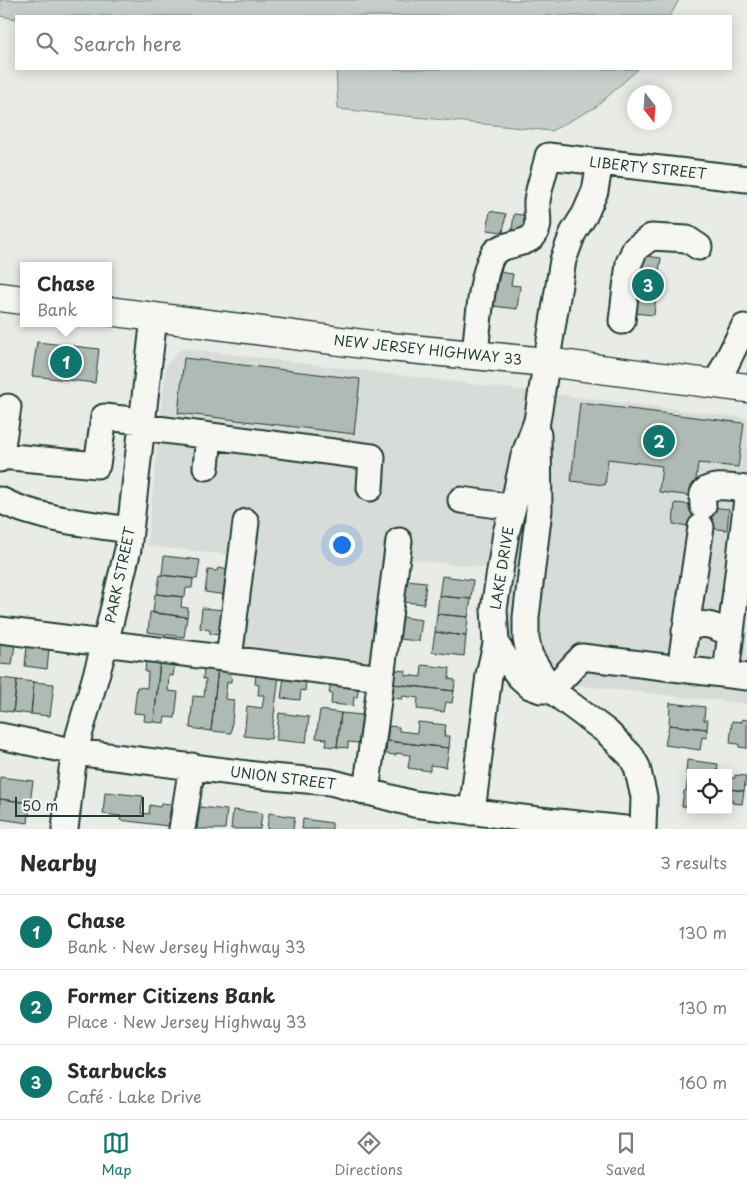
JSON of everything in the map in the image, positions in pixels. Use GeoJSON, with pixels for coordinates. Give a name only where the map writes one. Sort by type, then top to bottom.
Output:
{"type":"FeatureCollection","features":[{"type":"Feature","properties":{"kind":"main road"},"geometry":{"type":"LineString","coordinates":[[0,297],[20,300]]}},
{"type":"Feature","properties":{"kind":"main road","name":"NEW JERSEY HIGHWAY 33"},"geometry":{"type":"LineString","coordinates":[[112,312],[378,346],[546,362],[747,388]]}},
{"type":"Feature","properties":{"kind":"street","name":"LIBERTY STREET"},"geometry":{"type":"LineString","coordinates":[[475,355],[482,291],[493,253],[502,246],[527,240],[534,234],[538,218],[537,202],[548,156],[747,179]]}},
{"type":"Feature","properties":{"kind":"street","name":"LAKE DRIVE"},"geometry":{"type":"LineString","coordinates":[[550,690],[541,690],[530,686],[506,659],[496,644],[494,609],[506,533],[524,456],[537,421],[563,260],[573,233],[585,214],[595,191],[600,162]]}},
{"type":"Feature","properties":{"kind":"street"},"geometry":{"type":"LineString","coordinates":[[622,321],[629,263],[635,248],[651,237],[687,239],[699,247]]}},
{"type":"Feature","properties":{"kind":"street","name":"PARK STREET"},"geometry":{"type":"LineString","coordinates":[[65,829],[79,735],[105,644],[128,549],[154,317]]}},
{"type":"Feature","properties":{"kind":"street"},"geometry":{"type":"LineString","coordinates":[[716,384],[744,327],[747,350]]}},
{"type":"Feature","properties":{"kind":"street"},"geometry":{"type":"LineString","coordinates":[[8,407],[1,451],[97,465],[104,417],[209,436],[372,457],[370,488]]}},
{"type":"Feature","properties":{"kind":"street","name":"LAKE DRIVE"},"geometry":{"type":"LineString","coordinates":[[537,421],[540,510],[526,616],[526,639],[530,656],[550,690],[608,732],[631,756],[642,782],[645,811],[643,829]]}},
{"type":"Feature","properties":{"kind":"street"},"geometry":{"type":"LineString","coordinates":[[206,467],[209,436]]}},
{"type":"Feature","properties":{"kind":"street"},"geometry":{"type":"LineString","coordinates":[[680,669],[702,517],[703,494],[706,490],[721,486],[747,489]]}},
{"type":"Feature","properties":{"kind":"street"},"geometry":{"type":"LineString","coordinates":[[550,690],[582,657],[737,676],[731,634],[747,499]]}},
{"type":"Feature","properties":{"kind":"street"},"geometry":{"type":"LineString","coordinates":[[0,500],[12,506],[72,522],[130,530]]}},
{"type":"Feature","properties":{"kind":"street"},"geometry":{"type":"LineString","coordinates":[[461,500],[513,507]]}},
{"type":"Feature","properties":{"kind":"street"},"geometry":{"type":"LineString","coordinates":[[229,659],[246,522]]}},
{"type":"Feature","properties":{"kind":"street"},"geometry":{"type":"LineString","coordinates":[[366,792],[399,541]]}},
{"type":"Feature","properties":{"kind":"street"},"geometry":{"type":"LineString","coordinates":[[685,632],[698,624],[714,626],[731,634]]}},
{"type":"Feature","properties":{"kind":"street"},"geometry":{"type":"LineString","coordinates":[[0,630],[381,678]]}},
{"type":"Feature","properties":{"kind":"street"},"geometry":{"type":"LineString","coordinates":[[472,812],[489,675],[496,644]]}},
{"type":"Feature","properties":{"kind":"street","name":"UNION STREET"},"geometry":{"type":"LineString","coordinates":[[0,736],[76,752],[271,777],[330,782],[414,804],[472,812],[530,824],[625,829]]}},
{"type":"Feature","properties":{"kind":"street"},"geometry":{"type":"LineString","coordinates":[[182,829],[192,766]]}},
{"type":"Feature","properties":{"kind":"shaded area"},"geometry":{"type":"Polygon","coordinates":[[[0,0],[679,0],[671,15],[15,15],[15,19],[0,16],[0,0]]]}},
{"type":"Feature","properties":{"kind":"shaded area"},"geometry":{"type":"Polygon","coordinates":[[[336,70],[637,70],[596,107],[551,131],[338,109],[336,70]]]}},
{"type":"Feature","properties":{"kind":"shaded area"},"geometry":{"type":"Polygon","coordinates":[[[182,348],[747,418],[747,704],[573,685],[482,659],[490,568],[385,557],[370,670],[239,654],[251,557],[147,546],[166,365],[182,348]]]}},
{"type":"Feature","properties":{"kind":"building"},"geometry":{"type":"Polygon","coordinates":[[[490,211],[506,214],[503,232],[487,230],[490,211]]]}},
{"type":"Feature","properties":{"kind":"building"},"geometry":{"type":"Polygon","coordinates":[[[514,214],[530,216],[528,232],[512,230],[514,214]]]}},
{"type":"Feature","properties":{"kind":"building"},"geometry":{"type":"Polygon","coordinates":[[[639,255],[661,258],[658,280],[661,281],[660,295],[656,294],[654,315],[633,313],[639,255]]]}},
{"type":"Feature","properties":{"kind":"building"},"geometry":{"type":"Polygon","coordinates":[[[498,272],[513,274],[511,285],[520,286],[517,309],[485,305],[498,272]]]}},
{"type":"Feature","properties":{"kind":"building"},"geometry":{"type":"Polygon","coordinates":[[[37,342],[99,349],[95,383],[32,376],[37,342]]]}},
{"type":"Feature","properties":{"kind":"building"},"geometry":{"type":"Polygon","coordinates":[[[184,358],[360,379],[354,434],[178,413],[184,358]]]}},
{"type":"Feature","properties":{"kind":"building"},"geometry":{"type":"Polygon","coordinates":[[[580,403],[744,423],[738,467],[698,463],[694,496],[659,492],[662,466],[608,459],[605,485],[571,481],[580,403]]]}},
{"type":"Feature","properties":{"kind":"building"},"geometry":{"type":"Polygon","coordinates":[[[675,503],[729,509],[727,530],[673,524],[675,503]]]}},
{"type":"Feature","properties":{"kind":"building"},"geometry":{"type":"Polygon","coordinates":[[[164,556],[200,560],[197,579],[162,575],[164,556]]]}},
{"type":"Feature","properties":{"kind":"building"},"geometry":{"type":"Polygon","coordinates":[[[218,568],[230,570],[227,595],[205,592],[208,570],[217,571],[218,568]]]}},
{"type":"Feature","properties":{"kind":"building"},"geometry":{"type":"Polygon","coordinates":[[[160,575],[193,579],[192,588],[186,588],[185,597],[157,594],[160,575]]]}},
{"type":"Feature","properties":{"kind":"building"},"geometry":{"type":"Polygon","coordinates":[[[442,576],[473,580],[471,599],[439,596],[442,576]]]}},
{"type":"Feature","properties":{"kind":"building"},"geometry":{"type":"Polygon","coordinates":[[[406,580],[426,582],[424,604],[404,602],[406,580]]]}},
{"type":"Feature","properties":{"kind":"building"},"geometry":{"type":"Polygon","coordinates":[[[155,594],[182,597],[181,607],[188,608],[187,617],[153,613],[155,594]]]}},
{"type":"Feature","properties":{"kind":"building"},"geometry":{"type":"Polygon","coordinates":[[[439,596],[471,599],[468,617],[437,614],[439,596]]]}},
{"type":"Feature","properties":{"kind":"building"},"geometry":{"type":"Polygon","coordinates":[[[202,608],[224,610],[221,635],[210,634],[210,630],[200,628],[202,608]]]}},
{"type":"Feature","properties":{"kind":"building"},"geometry":{"type":"Polygon","coordinates":[[[150,612],[187,617],[184,637],[148,632],[150,612]]]}},
{"type":"Feature","properties":{"kind":"building"},"geometry":{"type":"Polygon","coordinates":[[[437,614],[468,617],[466,636],[435,632],[437,614]]]}},
{"type":"Feature","properties":{"kind":"building"},"geometry":{"type":"Polygon","coordinates":[[[402,617],[422,620],[419,641],[399,639],[402,617]]]}},
{"type":"Feature","properties":{"kind":"building"},"geometry":{"type":"Polygon","coordinates":[[[435,632],[466,636],[464,656],[432,652],[435,632]]]}},
{"type":"Feature","properties":{"kind":"building"},"geometry":{"type":"Polygon","coordinates":[[[0,643],[15,644],[12,665],[0,664],[0,643]]]}},
{"type":"Feature","properties":{"kind":"building"},"geometry":{"type":"Polygon","coordinates":[[[27,646],[49,649],[47,669],[25,666],[27,646]]]}},
{"type":"Feature","properties":{"kind":"building"},"geometry":{"type":"Polygon","coordinates":[[[146,660],[160,661],[154,722],[144,721],[145,714],[134,713],[137,687],[147,688],[148,672],[145,672],[146,660]]]}},
{"type":"Feature","properties":{"kind":"building"},"geometry":{"type":"Polygon","coordinates":[[[160,661],[175,663],[173,676],[169,675],[168,691],[178,692],[175,718],[165,717],[164,723],[154,722],[160,661]]]}},
{"type":"Feature","properties":{"kind":"building"},"geometry":{"type":"Polygon","coordinates":[[[422,665],[450,668],[449,679],[455,680],[454,691],[394,684],[396,670],[406,671],[405,675],[421,677],[422,665]]]}},
{"type":"Feature","properties":{"kind":"building"},"geometry":{"type":"Polygon","coordinates":[[[204,667],[218,668],[211,731],[190,728],[193,696],[204,697],[206,679],[203,679],[204,667]]]}},
{"type":"Feature","properties":{"kind":"building"},"geometry":{"type":"Polygon","coordinates":[[[218,668],[232,670],[231,682],[227,682],[225,699],[234,700],[231,733],[211,731],[218,668]]]}},
{"type":"Feature","properties":{"kind":"building"},"geometry":{"type":"Polygon","coordinates":[[[256,674],[279,676],[271,739],[244,736],[247,706],[262,708],[264,695],[258,695],[259,685],[255,684],[256,674]]]}},
{"type":"Feature","properties":{"kind":"building"},"geometry":{"type":"Polygon","coordinates":[[[284,677],[306,680],[305,691],[301,690],[300,700],[281,698],[284,677]]]}},
{"type":"Feature","properties":{"kind":"building"},"geometry":{"type":"Polygon","coordinates":[[[1,678],[17,680],[13,712],[0,710],[1,678]]]}},
{"type":"Feature","properties":{"kind":"building"},"geometry":{"type":"Polygon","coordinates":[[[17,680],[34,682],[31,714],[13,712],[17,680]]]}},
{"type":"Feature","properties":{"kind":"building"},"geometry":{"type":"Polygon","coordinates":[[[34,682],[54,684],[50,716],[31,714],[34,682]]]}},
{"type":"Feature","properties":{"kind":"building"},"geometry":{"type":"Polygon","coordinates":[[[331,683],[359,686],[357,697],[354,697],[353,706],[331,704],[332,694],[329,693],[331,683]]]}},
{"type":"Feature","properties":{"kind":"building"},"geometry":{"type":"Polygon","coordinates":[[[394,684],[454,691],[452,703],[446,702],[444,712],[417,709],[418,698],[403,696],[402,699],[392,698],[394,684]]]}},
{"type":"Feature","properties":{"kind":"building"},"geometry":{"type":"Polygon","coordinates":[[[670,703],[705,707],[704,720],[708,720],[707,729],[669,725],[670,703]]]}},
{"type":"Feature","properties":{"kind":"building"},"geometry":{"type":"Polygon","coordinates":[[[320,710],[341,713],[337,747],[326,746],[327,739],[316,738],[320,710]]]}},
{"type":"Feature","properties":{"kind":"building"},"geometry":{"type":"Polygon","coordinates":[[[279,713],[309,717],[306,743],[276,740],[279,713]]]}},
{"type":"Feature","properties":{"kind":"building"},"geometry":{"type":"Polygon","coordinates":[[[341,713],[362,715],[359,743],[348,742],[348,748],[337,747],[341,713]]]}},
{"type":"Feature","properties":{"kind":"building"},"geometry":{"type":"Polygon","coordinates":[[[742,719],[747,720],[747,748],[739,747],[739,744],[730,743],[732,721],[742,722],[742,719]]]}},
{"type":"Feature","properties":{"kind":"building"},"geometry":{"type":"Polygon","coordinates":[[[418,722],[446,725],[444,736],[450,736],[449,748],[387,741],[389,726],[399,727],[399,731],[417,733],[418,722]]]}},
{"type":"Feature","properties":{"kind":"building"},"geometry":{"type":"Polygon","coordinates":[[[669,725],[707,729],[707,738],[702,737],[700,750],[665,745],[669,725]]]}},
{"type":"Feature","properties":{"kind":"building"},"geometry":{"type":"Polygon","coordinates":[[[387,741],[449,748],[446,767],[430,765],[430,771],[408,768],[410,755],[386,754],[387,741]]]}},
{"type":"Feature","properties":{"kind":"building"},"geometry":{"type":"Polygon","coordinates":[[[687,760],[718,764],[717,769],[687,769],[686,774],[687,760]]]}},
{"type":"Feature","properties":{"kind":"building"},"geometry":{"type":"Polygon","coordinates":[[[735,775],[746,776],[744,791],[732,790],[732,778],[735,778],[735,775]]]}},
{"type":"Feature","properties":{"kind":"building"},"geometry":{"type":"Polygon","coordinates":[[[0,777],[33,781],[30,803],[0,799],[0,777]]]}},
{"type":"Feature","properties":{"kind":"building"},"geometry":{"type":"Polygon","coordinates":[[[687,784],[687,807],[682,806],[684,791],[686,791],[687,784]]]}},
{"type":"Feature","properties":{"kind":"building"},"geometry":{"type":"Polygon","coordinates":[[[732,790],[744,791],[742,804],[732,803],[732,790]]]}},
{"type":"Feature","properties":{"kind":"building"},"geometry":{"type":"Polygon","coordinates":[[[105,792],[143,796],[141,813],[149,814],[150,805],[160,807],[161,803],[171,804],[168,826],[120,820],[121,816],[103,814],[105,792]]]}},
{"type":"Feature","properties":{"kind":"building"},"geometry":{"type":"Polygon","coordinates":[[[0,799],[30,803],[28,823],[0,819],[0,799]]]}},
{"type":"Feature","properties":{"kind":"building"},"geometry":{"type":"Polygon","coordinates":[[[200,807],[227,810],[225,829],[197,829],[200,807]]]}},
{"type":"Feature","properties":{"kind":"building"},"geometry":{"type":"Polygon","coordinates":[[[233,810],[262,813],[260,829],[231,829],[233,810]]]}},
{"type":"Feature","properties":{"kind":"building"},"geometry":{"type":"Polygon","coordinates":[[[269,813],[295,817],[293,829],[267,829],[269,813]]]}},
{"type":"Feature","properties":{"kind":"building"},"geometry":{"type":"Polygon","coordinates":[[[303,819],[332,823],[332,829],[302,829],[303,819]]]}},
{"type":"Feature","properties":{"kind":"place","name":"Starbucks"},"geometry":{"type":"Point","coordinates":[648,285]}},
{"type":"Feature","properties":{"kind":"place","name":"Chase"},"geometry":{"type":"Point","coordinates":[66,362]}},
{"type":"Feature","properties":{"kind":"place","name":"Former Citizens Bank"},"geometry":{"type":"Point","coordinates":[659,441]}}]}
